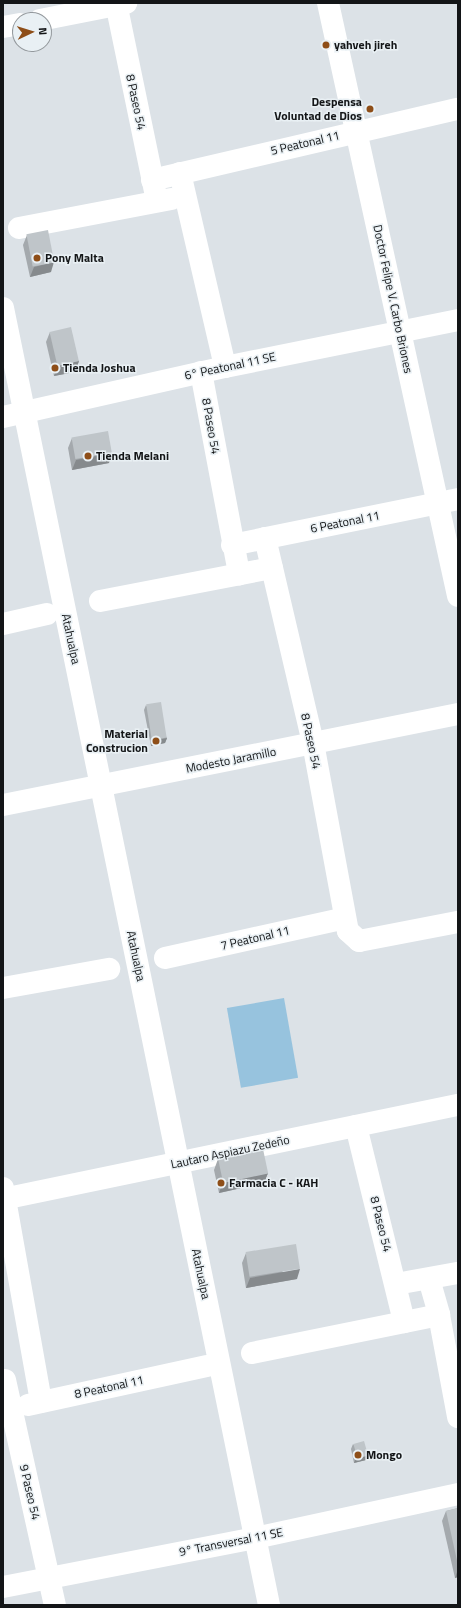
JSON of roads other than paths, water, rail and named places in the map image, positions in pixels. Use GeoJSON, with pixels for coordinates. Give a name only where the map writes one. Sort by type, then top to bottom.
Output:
{"type":"FeatureCollection","features":[{"type":"Feature","properties":{"kind":"street","name":"Doctor Felipe V. Carbo Briones"},"geometry":{"type":"LineString","coordinates":[[328,3],[400,331],[448,502],[458,596]]}},
{"type":"Feature","properties":{"kind":"street"},"geometry":{"type":"LineString","coordinates":[[52,18],[119,4]]}},
{"type":"Feature","properties":{"kind":"street","name":"8 Paseo 54"},"geometry":{"type":"LineString","coordinates":[[119,4],[157,201]]}},
{"type":"Feature","properties":{"kind":"street","name":"5 Peatonal 11"},"geometry":{"type":"LineString","coordinates":[[152,180],[356,131],[458,109]]}},
{"type":"Feature","properties":{"kind":"street"},"geometry":{"type":"LineString","coordinates":[[180,173],[225,366]]}},
{"type":"Feature","properties":{"kind":"street"},"geometry":{"type":"LineString","coordinates":[[19,228],[185,196]]}},
{"type":"Feature","properties":{"kind":"street","name":"Atahualpa"},"geometry":{"type":"LineString","coordinates":[[3,308],[269,1605]]}},
{"type":"Feature","properties":{"kind":"street","name":"6° Peatonal 11 SE"},"geometry":{"type":"LineString","coordinates":[[3,417],[225,366],[458,320]]}},
{"type":"Feature","properties":{"kind":"street","name":"8 Paseo 54"},"geometry":{"type":"LineString","coordinates":[[201,372],[232,545],[239,574]]}},
{"type":"Feature","properties":{"kind":"street","name":"6 Peatonal 11"},"geometry":{"type":"LineString","coordinates":[[232,545],[448,502]]}},
{"type":"Feature","properties":{"kind":"street","name":"8 Paseo 54"},"geometry":{"type":"LineString","coordinates":[[265,538],[313,743],[348,931],[359,941],[458,922]]}},
{"type":"Feature","properties":{"kind":"street"},"geometry":{"type":"LineString","coordinates":[[100,601],[272,568]]}},
{"type":"Feature","properties":{"kind":"street"},"geometry":{"type":"LineString","coordinates":[[3,624],[47,614]]}},
{"type":"Feature","properties":{"kind":"street","name":"Modesto Jaramillo"},"geometry":{"type":"LineString","coordinates":[[3,805],[458,714]]}},
{"type":"Feature","properties":{"kind":"street","name":"7 Peatonal 11"},"geometry":{"type":"LineString","coordinates":[[165,958],[345,918]]}},
{"type":"Feature","properties":{"kind":"street"},"geometry":{"type":"LineString","coordinates":[[3,988],[109,969]]}},
{"type":"Feature","properties":{"kind":"street","name":"Lautaro Aspiazu Zedeño"},"geometry":{"type":"LineString","coordinates":[[4,1196],[179,1163],[458,1106]]}},
{"type":"Feature","properties":{"kind":"street","name":"8 Paseo 54"},"geometry":{"type":"LineString","coordinates":[[356,1126],[396,1284],[404,1322]]}},
{"type":"Feature","properties":{"kind":"street"},"geometry":{"type":"LineString","coordinates":[[4,1196],[41,1402]]}},
{"type":"Feature","properties":{"kind":"street"},"geometry":{"type":"LineString","coordinates":[[396,1284],[458,1273]]}},
{"type":"Feature","properties":{"kind":"street"},"geometry":{"type":"LineString","coordinates":[[429,1279],[439,1315],[458,1417]]}},
{"type":"Feature","properties":{"kind":"street"},"geometry":{"type":"LineString","coordinates":[[252,1353],[439,1315]]}},
{"type":"Feature","properties":{"kind":"street","name":"8 Peatonal 11"},"geometry":{"type":"LineString","coordinates":[[11,1408],[207,1366]]}},
{"type":"Feature","properties":{"kind":"street"},"geometry":{"type":"LineString","coordinates":[[4,1380],[36,1373]]}},
{"type":"Feature","properties":{"kind":"street","name":"9 Paseo 54"},"geometry":{"type":"LineString","coordinates":[[4,1380],[55,1605]]}},
{"type":"Feature","properties":{"kind":"street","name":"9° Transversal 11 SE"},"geometry":{"type":"LineString","coordinates":[[3,1587],[255,1538],[458,1494]]}},
{"type":"Feature","properties":{"kind":"place","name":"yahveh jireh"},"geometry":{"type":"Point","coordinates":[326,45]}},
{"type":"Feature","properties":{"kind":"place","name":"Despensa Voluntad de Dios"},"geometry":{"type":"Point","coordinates":[370,109]}},
{"type":"Feature","properties":{"kind":"place","name":"Pony Malta"},"geometry":{"type":"Point","coordinates":[37,258]}},
{"type":"Feature","properties":{"kind":"place","name":"Tienda Joshua"},"geometry":{"type":"Point","coordinates":[55,368]}},
{"type":"Feature","properties":{"kind":"place","name":"Tienda Melani"},"geometry":{"type":"Point","coordinates":[88,456]}},
{"type":"Feature","properties":{"kind":"place","name":"Material Construcion"},"geometry":{"type":"Point","coordinates":[156,741]}},
{"type":"Feature","properties":{"kind":"place","name":"Farmacia C - KAH"},"geometry":{"type":"Point","coordinates":[221,1183]}},
{"type":"Feature","properties":{"kind":"place","name":"Mongo"},"geometry":{"type":"Point","coordinates":[358,1455]}}]}
